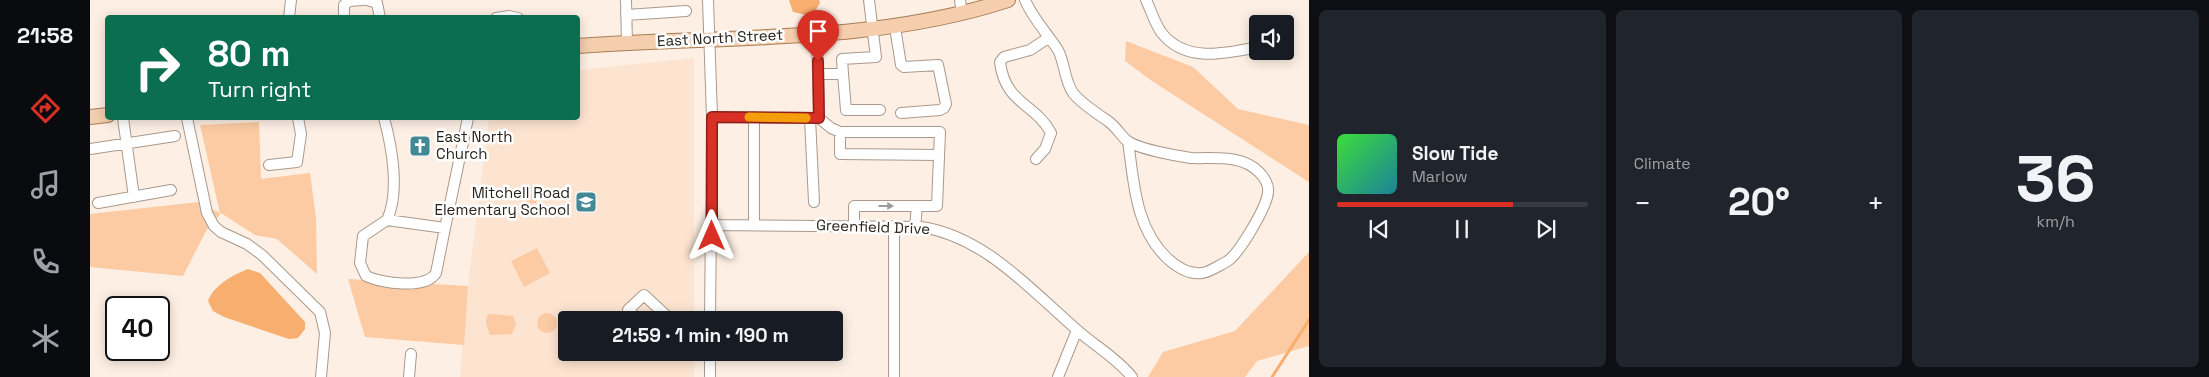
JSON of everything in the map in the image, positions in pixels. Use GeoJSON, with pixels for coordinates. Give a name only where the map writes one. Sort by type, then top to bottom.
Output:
{"type":"FeatureCollection","features":[{"type":"Feature","properties":{"kind":"main road","name":"East North Street"},"geometry":{"type":"LineString","coordinates":[[580,46],[895,27],[961,7],[1008,0]]}},
{"type":"Feature","properties":{"kind":"main road"},"geometry":{"type":"LineString","coordinates":[[90,117],[105,115]]}},
{"type":"Feature","properties":{"kind":"street"},"geometry":{"type":"LineString","coordinates":[[289,15],[291,0]]}},
{"type":"Feature","properties":{"kind":"street"},"geometry":{"type":"LineString","coordinates":[[344,15],[344,5],[349,1],[363,0]]}},
{"type":"Feature","properties":{"kind":"street"},"geometry":{"type":"LineString","coordinates":[[367,0],[377,2],[379,15]]}},
{"type":"Feature","properties":{"kind":"street"},"geometry":{"type":"LineString","coordinates":[[626,0],[627,44]]}},
{"type":"Feature","properties":{"kind":"street"},"geometry":{"type":"LineString","coordinates":[[708,0],[711,39],[712,117],[710,311]]}},
{"type":"Feature","properties":{"kind":"street"},"geometry":{"type":"LineString","coordinates":[[869,0],[876,57],[842,59],[842,74],[846,110],[880,110]]}},
{"type":"Feature","properties":{"kind":"street"},"geometry":{"type":"LineString","coordinates":[[1025,0],[1063,61],[1072,92],[1087,107],[1114,126],[1128,141],[1163,153],[1192,158],[1223,157],[1248,165],[1259,172],[1267,183],[1266,201],[1237,252],[1229,261],[1204,273],[1196,273],[1177,267],[1155,247],[1139,214],[1128,141]]}},
{"type":"Feature","properties":{"kind":"street"},"geometry":{"type":"LineString","coordinates":[[1146,0],[1162,32],[1184,50],[1200,54],[1225,54],[1249,49]]}},
{"type":"Feature","properties":{"kind":"street"},"geometry":{"type":"LineString","coordinates":[[626,15],[686,11]]}},
{"type":"Feature","properties":{"kind":"street"},"geometry":{"type":"LineString","coordinates":[[895,27],[901,66],[938,64],[946,104],[940,110],[901,113]]}},
{"type":"Feature","properties":{"kind":"street"},"geometry":{"type":"LineString","coordinates":[[814,202],[815,118],[819,74],[817,33]]}},
{"type":"Feature","properties":{"kind":"street"},"geometry":{"type":"LineString","coordinates":[[1036,159],[1045,149],[1051,133],[1046,124],[1025,107],[1008,89],[1000,62],[1004,57],[1030,50],[1048,38]]}},
{"type":"Feature","properties":{"kind":"street"},"geometry":{"type":"LineString","coordinates":[[819,74],[842,74]]}},
{"type":"Feature","properties":{"kind":"street"},"geometry":{"type":"LineString","coordinates":[[712,117],[815,118],[840,132],[940,132],[937,206],[854,206],[854,225]]}},
{"type":"Feature","properties":{"kind":"street"},"geometry":{"type":"LineString","coordinates":[[754,117],[754,225]]}},
{"type":"Feature","properties":{"kind":"street"},"geometry":{"type":"LineString","coordinates":[[123,120],[134,197]]}},
{"type":"Feature","properties":{"kind":"street"},"geometry":{"type":"LineString","coordinates":[[187,120],[207,212],[214,226],[221,232],[247,244],[262,255],[320,312],[325,333],[321,377]]}},
{"type":"Feature","properties":{"kind":"street"},"geometry":{"type":"LineString","coordinates":[[269,165],[297,162],[301,134],[298,120]]}},
{"type":"Feature","properties":{"kind":"street"},"geometry":{"type":"LineString","coordinates":[[384,120],[395,187],[392,209],[387,220],[363,236],[361,270],[366,276],[396,282],[423,283],[433,278],[436,273],[468,120]]}},
{"type":"Feature","properties":{"kind":"street"},"geometry":{"type":"LineString","coordinates":[[840,132],[840,154],[939,156]]}},
{"type":"Feature","properties":{"kind":"street"},"geometry":{"type":"LineString","coordinates":[[90,149],[174,136]]}},
{"type":"Feature","properties":{"kind":"street"},"geometry":{"type":"LineString","coordinates":[[98,203],[171,190]]}},
{"type":"Feature","properties":{"kind":"street"},"geometry":{"type":"LineString","coordinates":[[915,227],[917,206]]}},
{"type":"Feature","properties":{"kind":"street"},"geometry":{"type":"LineString","coordinates":[[387,220],[445,228]]}},
{"type":"Feature","properties":{"kind":"street","name":"Greenfield Drive"},"geometry":{"type":"LineString","coordinates":[[712,226],[894,226],[936,229],[952,234],[975,246],[1012,273],[1077,330],[1123,366],[1132,377]]}},
{"type":"Feature","properties":{"kind":"street"},"geometry":{"type":"LineString","coordinates":[[894,226],[894,377]]}},
{"type":"Feature","properties":{"kind":"street"},"geometry":{"type":"LineString","coordinates":[[629,311],[644,295],[662,311]]}},
{"type":"Feature","properties":{"kind":"street"},"geometry":{"type":"LineString","coordinates":[[1058,377],[1077,330]]}},
{"type":"Feature","properties":{"kind":"street"},"geometry":{"type":"LineString","coordinates":[[409,377],[411,354]]}},
{"type":"Feature","properties":{"kind":"street"},"geometry":{"type":"LineString","coordinates":[[710,361],[710,377]]}},
{"type":"Feature","properties":{"kind":"shaded area"},"geometry":{"type":"Polygon","coordinates":[[[789,0],[819,0],[820,3],[814,13],[806,15],[793,12],[789,0]]]}},
{"type":"Feature","properties":{"kind":"shaded area"},"geometry":{"type":"Polygon","coordinates":[[[1126,41],[1193,67],[1238,109],[1309,125],[1309,182],[1152,81],[1125,61],[1126,41]]]}},
{"type":"Feature","properties":{"kind":"shaded area","name":"Mitchell Road Elementary School"},"geometry":{"type":"Polygon","coordinates":[[[694,58],[694,311],[558,311],[558,361],[694,361],[694,377],[460,377],[468,286],[489,120],[580,120],[580,70],[694,58]]]}},
{"type":"Feature","properties":{"kind":"shaded area"},"geometry":{"type":"Polygon","coordinates":[[[259,122],[261,179],[310,173],[316,218],[317,274],[277,239],[255,235],[221,213],[206,231],[183,276],[90,267],[90,214],[199,202],[220,213],[200,125],[259,122]]]}},
{"type":"Feature","properties":{"kind":"shaded area"},"geometry":{"type":"Polygon","coordinates":[[[524,185],[531,185],[538,198],[536,203],[529,204],[523,199],[519,190],[524,185]]]}},
{"type":"Feature","properties":{"kind":"shaded area"},"geometry":{"type":"Polygon","coordinates":[[[537,248],[550,273],[524,287],[511,261],[537,248]]]}},
{"type":"Feature","properties":{"kind":"shaded area"},"geometry":{"type":"Polygon","coordinates":[[[1309,252],[1309,346],[1257,361],[1245,377],[1148,377],[1163,352],[1235,331],[1309,252]]]}},
{"type":"Feature","properties":{"kind":"shaded area"},"geometry":{"type":"Polygon","coordinates":[[[248,269],[260,273],[305,322],[305,329],[298,338],[289,339],[224,317],[213,311],[208,301],[219,285],[248,269]]]}},
{"type":"Feature","properties":{"kind":"shaded area"},"geometry":{"type":"Polygon","coordinates":[[[348,279],[468,286],[464,345],[365,337],[348,279]]]}},
{"type":"Feature","properties":{"kind":"shaded area"},"geometry":{"type":"Polygon","coordinates":[[[547,313],[554,316],[557,323],[554,330],[547,333],[540,330],[537,323],[540,316],[547,313]]]}},
{"type":"Feature","properties":{"kind":"shaded area"},"geometry":{"type":"Polygon","coordinates":[[[487,315],[513,316],[516,323],[512,334],[490,335],[486,323],[487,315]]]}},
{"type":"Feature","properties":{"kind":"waterway"},"geometry":{"type":"LineString","coordinates":[[1272,377],[1309,320]]}},
{"type":"Feature","properties":{"kind":"slow traffic"},"geometry":{"type":"LineString","coordinates":[[749,117],[806,118]]}},
{"type":"Feature","properties":{"kind":"place","name":"East North Church"},"geometry":{"type":"Point","coordinates":[420,146]}},
{"type":"Feature","properties":{"kind":"place","name":"Mitchell Road Elementary School"},"geometry":{"type":"Point","coordinates":[586,202]}},
{"type":"Feature","properties":{"kind":"route"},"geometry":{"type":"LineString","coordinates":[[712,236],[712,117],[819,118],[818,61]]}}]}
